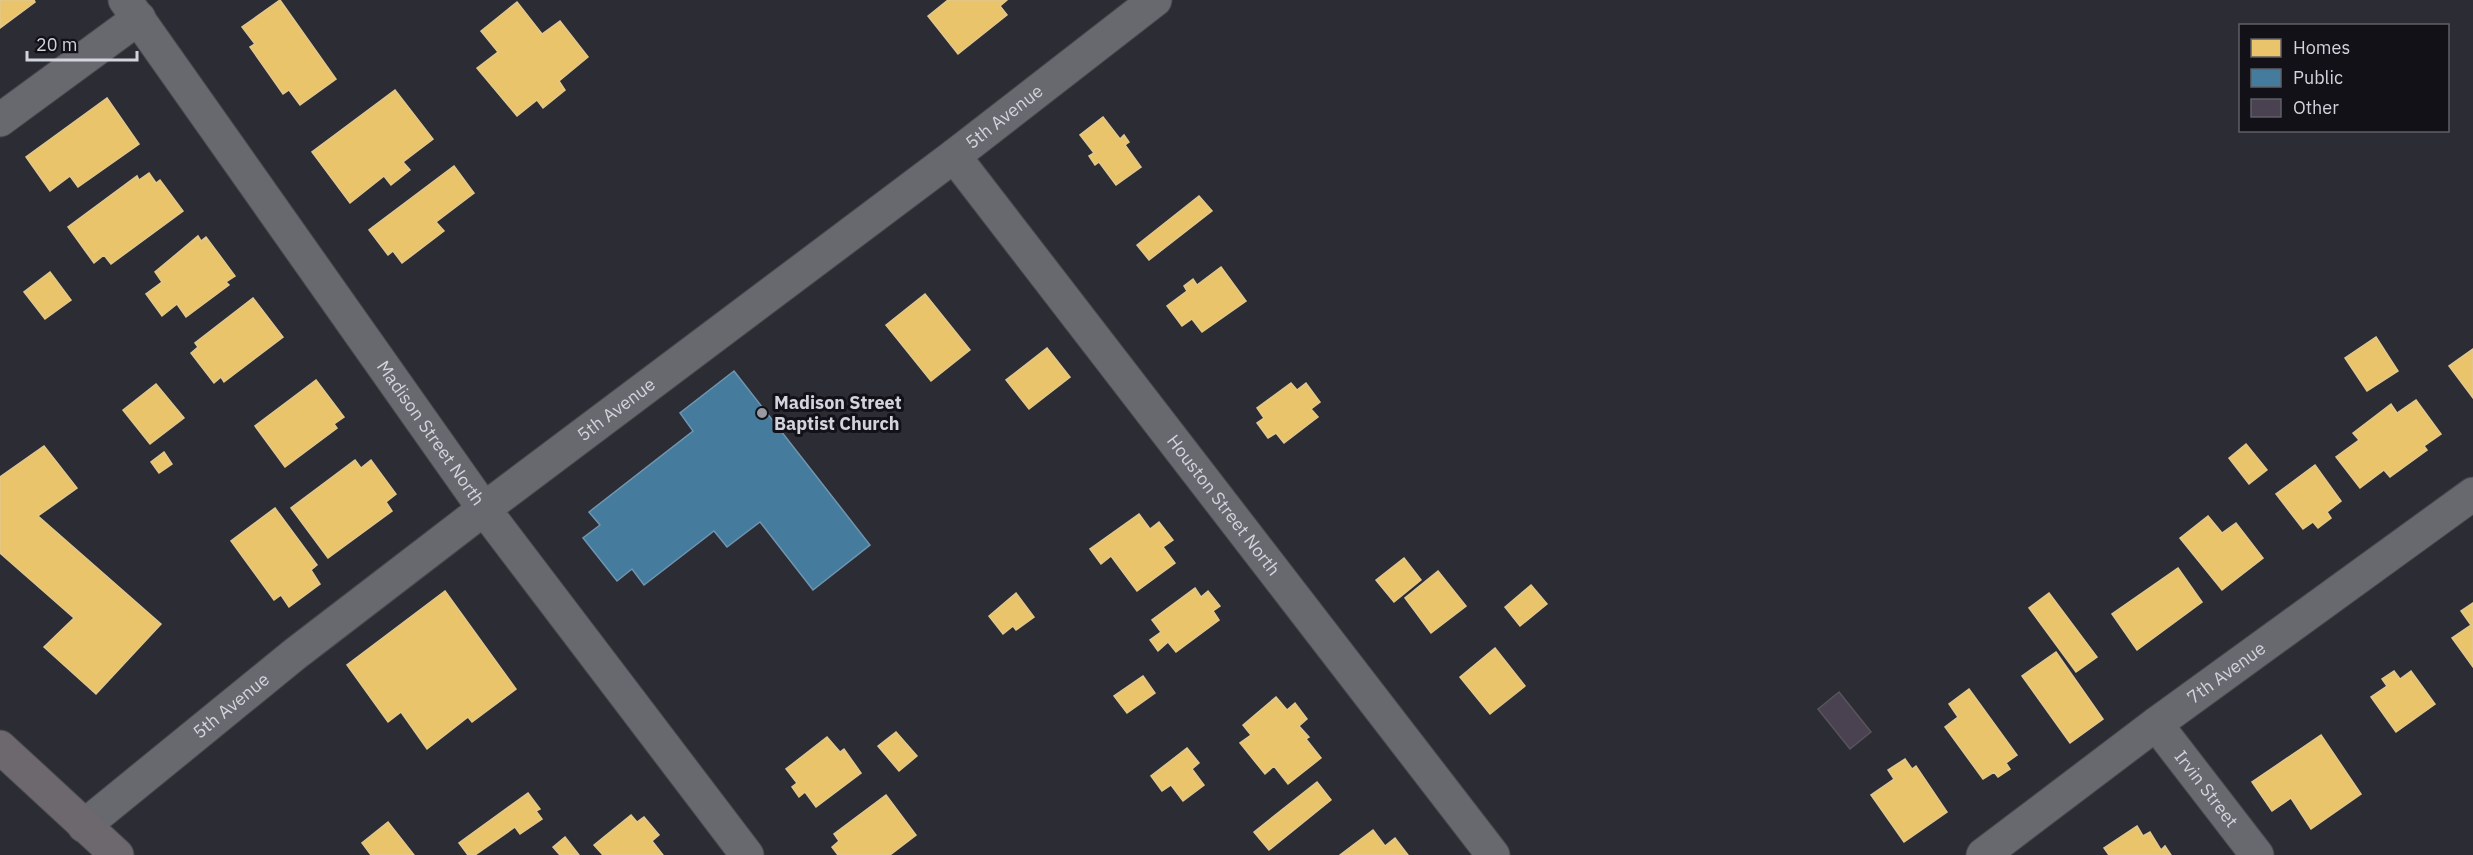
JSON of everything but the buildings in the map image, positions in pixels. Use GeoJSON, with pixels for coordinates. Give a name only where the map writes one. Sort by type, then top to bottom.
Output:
{"type":"FeatureCollection","features":[{"type":"Feature","properties":{"kind":"main road"},"geometry":{"type":"LineString","coordinates":[[0,747],[84,826],[108,853]]}},
{"type":"Feature","properties":{"kind":"street","name":"5th Avenue"},"geometry":{"type":"LineString","coordinates":[[84,826],[295,654],[483,509],[954,156],[1155,0]]}},
{"type":"Feature","properties":{"kind":"street"},"geometry":{"type":"LineString","coordinates":[[0,120],[132,9]]}},
{"type":"Feature","properties":{"kind":"street","name":"Madison Street North"},"geometry":{"type":"LineString","coordinates":[[132,9],[483,509],[747,855]]}},
{"type":"Feature","properties":{"kind":"street","name":"Houston Street North"},"geometry":{"type":"LineString","coordinates":[[954,156],[1493,855]]}},
{"type":"Feature","properties":{"kind":"street","name":"7th Avenue"},"geometry":{"type":"LineString","coordinates":[[1983,855],[2156,724],[2473,494]]}},
{"type":"Feature","properties":{"kind":"street","name":"Irvin Street"},"geometry":{"type":"LineString","coordinates":[[2156,724],[2257,855]]}},
{"type":"Feature","properties":{"kind":"place","name":"Madison Street Baptist Church"},"geometry":{"type":"Point","coordinates":[762,413]}}]}
